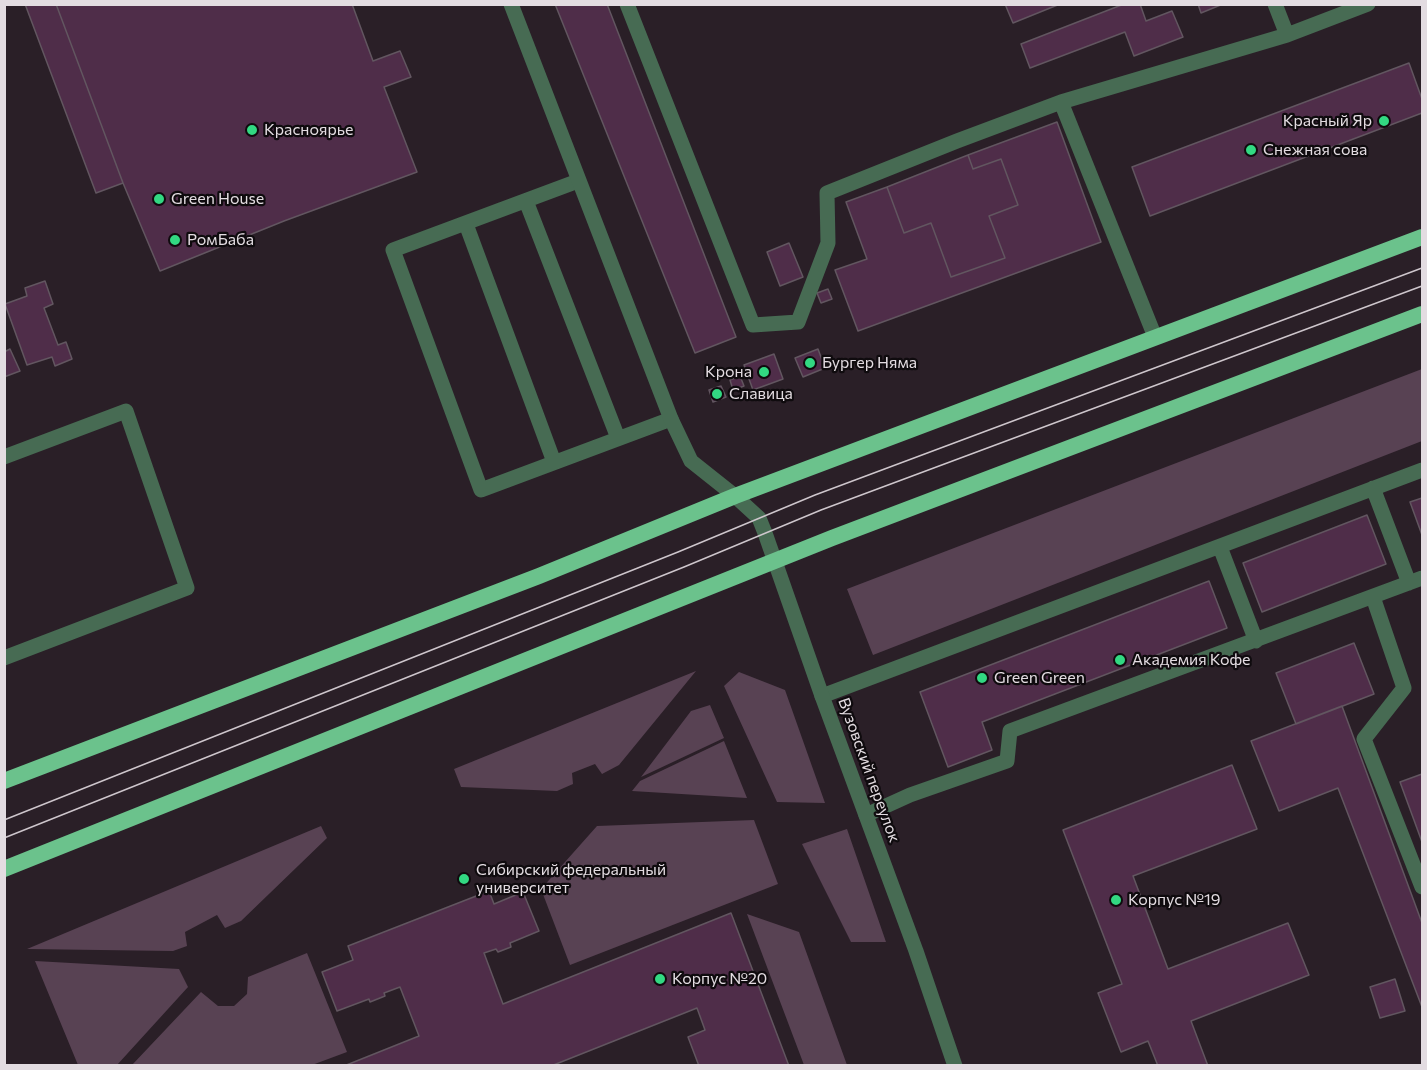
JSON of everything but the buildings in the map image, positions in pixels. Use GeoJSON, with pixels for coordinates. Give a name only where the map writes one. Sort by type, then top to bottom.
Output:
{"type":"FeatureCollection","features":[{"type":"Feature","properties":{"kind":"highway"},"geometry":{"type":"LineString","coordinates":[[4,781],[539,576],[735,496],[1422,237]]}},
{"type":"Feature","properties":{"kind":"highway"},"geometry":{"type":"LineString","coordinates":[[4,869],[776,561],[1422,314]]}},
{"type":"Feature","properties":{"kind":"street","name":"Вузовский переулок"},"geometry":{"type":"LineString","coordinates":[[511,4],[671,418],[691,461],[759,518],[956,1065]]}},
{"type":"Feature","properties":{"kind":"street"},"geometry":{"type":"LineString","coordinates":[[627,4],[753,325],[798,322],[828,243],[827,193],[1061,102],[1287,35],[1368,4]]}},
{"type":"Feature","properties":{"kind":"street"},"geometry":{"type":"LineString","coordinates":[[1275,4],[1287,35]]}},
{"type":"Feature","properties":{"kind":"street"},"geometry":{"type":"LineString","coordinates":[[1061,102],[1155,337]]}},
{"type":"Feature","properties":{"kind":"street"},"geometry":{"type":"LineString","coordinates":[[578,181],[393,250],[481,490],[671,418]]}},
{"type":"Feature","properties":{"kind":"street"},"geometry":{"type":"LineString","coordinates":[[526,201],[618,438]]}},
{"type":"Feature","properties":{"kind":"street"},"geometry":{"type":"LineString","coordinates":[[466,224],[554,462]]}},
{"type":"Feature","properties":{"kind":"street"},"geometry":{"type":"LineString","coordinates":[[4,457],[126,411],[187,588],[4,658]]}},
{"type":"Feature","properties":{"kind":"street"},"geometry":{"type":"LineString","coordinates":[[822,696],[1422,470]]}},
{"type":"Feature","properties":{"kind":"street"},"geometry":{"type":"LineString","coordinates":[[866,815],[910,795],[1007,761],[1010,731],[1416,580],[1373,488]]}},
{"type":"Feature","properties":{"kind":"street"},"geometry":{"type":"LineString","coordinates":[[1220,547],[1256,641]]}},
{"type":"Feature","properties":{"kind":"street"},"geometry":{"type":"LineString","coordinates":[[1373,597],[1404,688],[1364,739],[1422,887]]}},
{"type":"Feature","properties":{"kind":"shaded area"},"geometry":{"type":"Polygon","coordinates":[[[1422,369],[1422,441],[873,655],[847,589],[1422,369]]]}},
{"type":"Feature","properties":{"kind":"shaded area"},"geometry":{"type":"Polygon","coordinates":[[[696,671],[619,765],[602,774],[595,764],[572,773],[573,784],[557,791],[461,787],[454,769],[696,671]]]}},
{"type":"Feature","properties":{"kind":"shaded area"},"geometry":{"type":"Polygon","coordinates":[[[739,672],[785,690],[825,803],[777,802],[724,686],[739,672]]]}},
{"type":"Feature","properties":{"kind":"shaded area"},"geometry":{"type":"Polygon","coordinates":[[[710,705],[724,738],[641,777],[691,711],[710,705]]]}},
{"type":"Feature","properties":{"kind":"shaded area"},"geometry":{"type":"Polygon","coordinates":[[[724,741],[747,798],[632,791],[640,781],[724,741]]]}},
{"type":"Feature","properties":{"kind":"shaded area"},"geometry":{"type":"Polygon","coordinates":[[[754,820],[778,884],[570,965],[541,889],[597,826],[754,820]]]}},
{"type":"Feature","properties":{"kind":"shaded area"},"geometry":{"type":"Polygon","coordinates":[[[321,826],[327,838],[241,921],[225,928],[217,915],[185,932],[187,946],[173,951],[27,949],[321,826]]]}},
{"type":"Feature","properties":{"kind":"shaded area"},"geometry":{"type":"Polygon","coordinates":[[[847,829],[886,942],[851,942],[802,844],[847,829]]]}},
{"type":"Feature","properties":{"kind":"shaded area"},"geometry":{"type":"Polygon","coordinates":[[[747,914],[799,932],[847,1065],[804,1065],[747,914]]]}},
{"type":"Feature","properties":{"kind":"shaded area"},"geometry":{"type":"Polygon","coordinates":[[[307,953],[347,1052],[312,1065],[132,1065],[201,992],[218,1006],[234,1006],[247,994],[248,977],[307,953]]]}},
{"type":"Feature","properties":{"kind":"shaded area"},"geometry":{"type":"Polygon","coordinates":[[[35,961],[179,969],[188,987],[117,1065],[78,1065],[35,961]]]}},
{"type":"Feature","properties":{"kind":"tram line"},"geometry":{"type":"LineString","coordinates":[[4,820],[678,552],[815,495],[1422,268]]}},
{"type":"Feature","properties":{"kind":"tram line"},"geometry":{"type":"LineString","coordinates":[[4,838],[684,567],[821,510],[1422,286]]}},
{"type":"Feature","properties":{"kind":"place","name":"Красный Яр"},"geometry":{"type":"Point","coordinates":[1384,121]}},
{"type":"Feature","properties":{"kind":"place","name":"Красноярье"},"geometry":{"type":"Point","coordinates":[252,130]}},
{"type":"Feature","properties":{"kind":"place","name":"Снежная сова"},"geometry":{"type":"Point","coordinates":[1251,150]}},
{"type":"Feature","properties":{"kind":"place","name":"Green House"},"geometry":{"type":"Point","coordinates":[159,199]}},
{"type":"Feature","properties":{"kind":"place","name":"РомБаба"},"geometry":{"type":"Point","coordinates":[175,240]}},
{"type":"Feature","properties":{"kind":"place","name":"Бургер Няма"},"geometry":{"type":"Point","coordinates":[810,363]}},
{"type":"Feature","properties":{"kind":"place","name":"Крона"},"geometry":{"type":"Point","coordinates":[764,372]}},
{"type":"Feature","properties":{"kind":"place","name":"Славица"},"geometry":{"type":"Point","coordinates":[717,394]}},
{"type":"Feature","properties":{"kind":"place","name":"Академия Кофе"},"geometry":{"type":"Point","coordinates":[1120,660]}},
{"type":"Feature","properties":{"kind":"place","name":"Green Green"},"geometry":{"type":"Point","coordinates":[982,678]}},
{"type":"Feature","properties":{"kind":"place","name":"Сибирский федеральный университет"},"geometry":{"type":"Point","coordinates":[464,879]}},
{"type":"Feature","properties":{"kind":"place","name":"Корпус №19"},"geometry":{"type":"Point","coordinates":[1116,900]}},
{"type":"Feature","properties":{"kind":"place","name":"Корпус №20"},"geometry":{"type":"Point","coordinates":[660,979]}}]}
